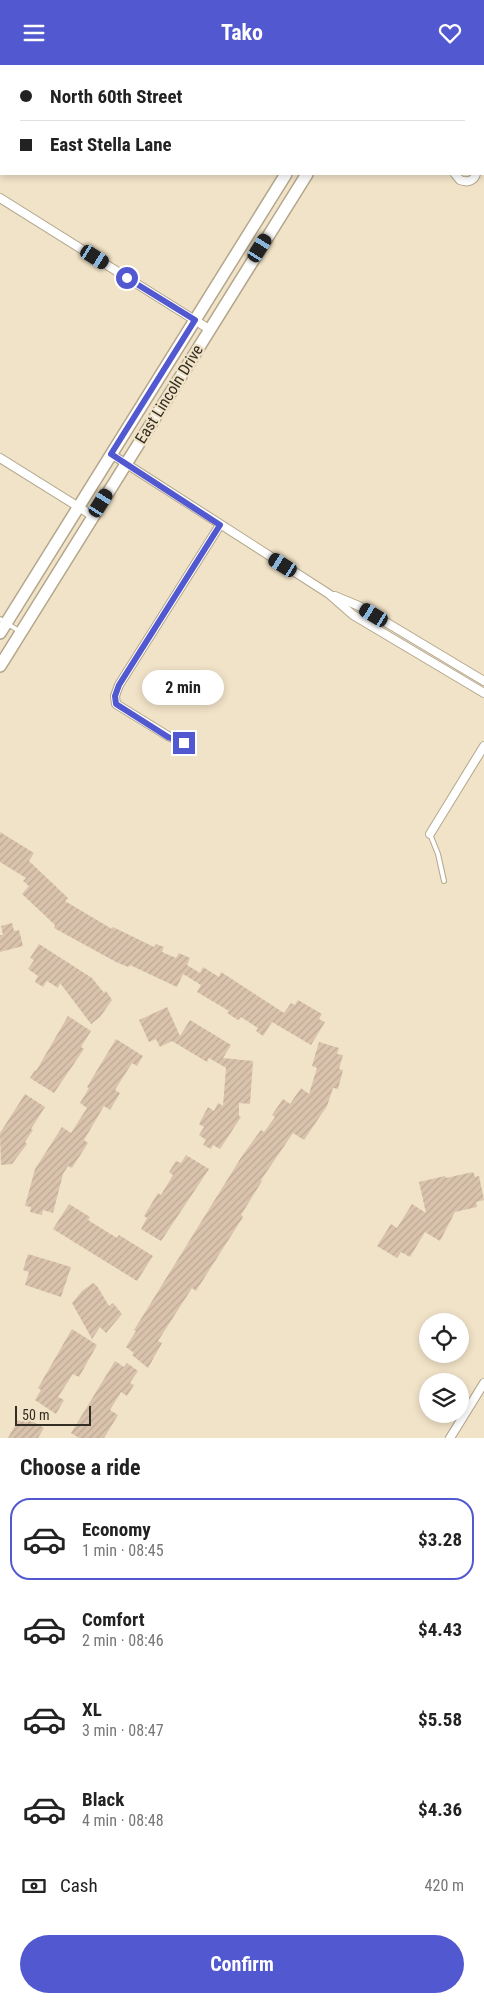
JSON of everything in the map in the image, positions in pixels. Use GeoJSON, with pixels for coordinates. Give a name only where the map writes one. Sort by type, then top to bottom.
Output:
{"type":"FeatureCollection","features":[{"type":"Feature","properties":{"kind":"main road","name":"East Lincoln Drive"},"geometry":{"type":"LineString","coordinates":[[2,625],[285,175]]}},
{"type":"Feature","properties":{"kind":"main road","name":"East Lincoln Drive"},"geometry":{"type":"LineString","coordinates":[[0,666],[306,175]]}},
{"type":"Feature","properties":{"kind":"main road"},"geometry":{"type":"LineString","coordinates":[[266,206],[281,216]]}},
{"type":"Feature","properties":{"kind":"street"},"geometry":{"type":"LineString","coordinates":[[456,175],[460,180],[467,182],[473,179],[475,175]]}},
{"type":"Feature","properties":{"kind":"street"},"geometry":{"type":"LineString","coordinates":[[0,198],[209,329]]}},
{"type":"Feature","properties":{"kind":"street"},"geometry":{"type":"LineString","coordinates":[[111,454],[329,594],[353,615],[484,693]]}},
{"type":"Feature","properties":{"kind":"street"},"geometry":{"type":"LineString","coordinates":[[0,458],[92,516]]}},
{"type":"Feature","properties":{"kind":"street"},"geometry":{"type":"LineString","coordinates":[[184,743],[168,737],[116,704],[115,696],[119,685],[220,525]]}},
{"type":"Feature","properties":{"kind":"street"},"geometry":{"type":"LineString","coordinates":[[329,594],[359,606],[484,681]]}},
{"type":"Feature","properties":{"kind":"street"},"geometry":{"type":"LineString","coordinates":[[430,834],[484,746]]}},
{"type":"Feature","properties":{"kind":"street"},"geometry":{"type":"LineString","coordinates":[[450,1438],[484,1383]]}},
{"type":"Feature","properties":{"kind":"lane"},"geometry":{"type":"LineString","coordinates":[[2,625],[21,632]]}},
{"type":"Feature","properties":{"kind":"lane"},"geometry":{"type":"LineString","coordinates":[[430,834],[438,854],[444,881]]}},
{"type":"Feature","properties":{"kind":"building"},"geometry":{"type":"Polygon","coordinates":[[[0,832],[34,853],[29,861],[68,898],[65,901],[112,929],[113,927],[154,947],[156,944],[164,947],[162,952],[176,958],[179,953],[190,958],[187,965],[200,973],[203,967],[219,977],[221,972],[284,1013],[291,1003],[295,1005],[298,1000],[322,1014],[319,1019],[325,1022],[311,1045],[272,1022],[263,1036],[256,1031],[258,1028],[241,1017],[238,1020],[227,1013],[229,1011],[197,992],[201,985],[183,974],[177,987],[130,965],[128,967],[116,962],[54,928],[55,925],[22,894],[29,886],[23,881],[26,878],[0,862],[0,832]]]}},
{"type":"Feature","properties":{"kind":"building"},"geometry":{"type":"Polygon","coordinates":[[[12,923],[14,931],[19,930],[23,946],[0,952],[0,935],[3,935],[1,926],[12,923]]]}},
{"type":"Feature","properties":{"kind":"building"},"geometry":{"type":"Polygon","coordinates":[[[39,944],[92,978],[104,993],[106,991],[112,1000],[100,1017],[91,1024],[60,983],[58,988],[47,981],[43,987],[35,982],[38,976],[28,969],[34,960],[30,958],[39,944]]]}},
{"type":"Feature","properties":{"kind":"building"},"geometry":{"type":"Polygon","coordinates":[[[167,1007],[180,1036],[190,1020],[231,1045],[223,1058],[253,1061],[250,1104],[239,1103],[239,1116],[241,1117],[220,1149],[213,1145],[211,1149],[203,1145],[206,1140],[199,1135],[204,1127],[199,1124],[208,1107],[214,1111],[218,1103],[223,1106],[226,1068],[209,1058],[207,1062],[172,1041],[160,1047],[156,1039],[149,1042],[139,1020],[167,1007]]]}},
{"type":"Feature","properties":{"kind":"building"},"geometry":{"type":"Polygon","coordinates":[[[68,1016],[91,1031],[81,1047],[84,1049],[54,1093],[30,1078],[68,1016]]]}},
{"type":"Feature","properties":{"kind":"building"},"geometry":{"type":"Polygon","coordinates":[[[116,1039],[143,1056],[137,1066],[132,1063],[115,1090],[120,1093],[110,1110],[104,1106],[84,1140],[88,1143],[72,1168],[68,1166],[63,1174],[53,1213],[43,1210],[42,1215],[30,1212],[31,1207],[25,1206],[35,1169],[62,1127],[71,1133],[87,1108],[80,1103],[89,1088],[87,1087],[116,1039]]]}},
{"type":"Feature","properties":{"kind":"building"},"geometry":{"type":"Polygon","coordinates":[[[319,1042],[339,1048],[337,1054],[343,1055],[339,1069],[343,1070],[338,1089],[333,1088],[327,1106],[304,1140],[293,1133],[261,1180],[241,1215],[243,1217],[196,1291],[192,1288],[158,1341],[162,1343],[148,1368],[132,1355],[134,1353],[126,1347],[136,1331],[134,1330],[242,1156],[261,1130],[264,1132],[275,1117],[272,1115],[283,1099],[290,1104],[301,1088],[309,1094],[317,1068],[312,1066],[319,1042]]]}},
{"type":"Feature","properties":{"kind":"building"},"geometry":{"type":"Polygon","coordinates":[[[25,1094],[45,1107],[31,1129],[33,1130],[25,1142],[27,1144],[12,1164],[1,1165],[0,1133],[25,1094]]]}},
{"type":"Feature","properties":{"kind":"building"},"geometry":{"type":"Polygon","coordinates":[[[186,1155],[209,1169],[161,1241],[141,1229],[147,1218],[144,1216],[158,1193],[161,1195],[173,1175],[169,1172],[176,1161],[181,1163],[186,1155]]]}},
{"type":"Feature","properties":{"kind":"building"},"geometry":{"type":"Polygon","coordinates":[[[473,1172],[475,1177],[479,1176],[484,1200],[476,1202],[477,1207],[455,1212],[440,1241],[425,1232],[410,1257],[401,1252],[397,1258],[377,1246],[391,1224],[397,1228],[412,1204],[426,1213],[419,1182],[473,1172]]]}},
{"type":"Feature","properties":{"kind":"building"},"geometry":{"type":"Polygon","coordinates":[[[69,1204],[90,1217],[88,1220],[117,1238],[119,1235],[153,1256],[137,1281],[53,1229],[69,1204]]]}},
{"type":"Feature","properties":{"kind":"building"},"geometry":{"type":"Polygon","coordinates":[[[28,1254],[71,1267],[61,1297],[25,1285],[29,1272],[23,1270],[28,1254]]]}},
{"type":"Feature","properties":{"kind":"building"},"geometry":{"type":"Polygon","coordinates":[[[93,1283],[97,1286],[109,1306],[113,1303],[122,1314],[106,1333],[100,1327],[92,1339],[72,1303],[82,1291],[93,1283]]]}},
{"type":"Feature","properties":{"kind":"building"},"geometry":{"type":"Polygon","coordinates":[[[72,1329],[97,1345],[79,1377],[73,1374],[58,1397],[64,1400],[56,1414],[35,1400],[41,1390],[38,1388],[72,1329]]]}},
{"type":"Feature","properties":{"kind":"building"},"geometry":{"type":"Polygon","coordinates":[[[115,1361],[124,1367],[127,1363],[138,1371],[130,1383],[134,1385],[127,1396],[121,1392],[110,1410],[118,1415],[104,1438],[79,1438],[71,1433],[115,1361]]]}},
{"type":"Feature","properties":{"kind":"building"},"geometry":{"type":"Polygon","coordinates":[[[25,1417],[44,1428],[38,1438],[8,1438],[18,1420],[22,1422],[25,1417]]]}},
{"type":"Feature","properties":{"kind":"route"},"geometry":{"type":"LineString","coordinates":[[127,278],[195,320],[111,454],[220,525],[119,685],[115,696],[116,704],[168,737],[184,743]]}}]}
